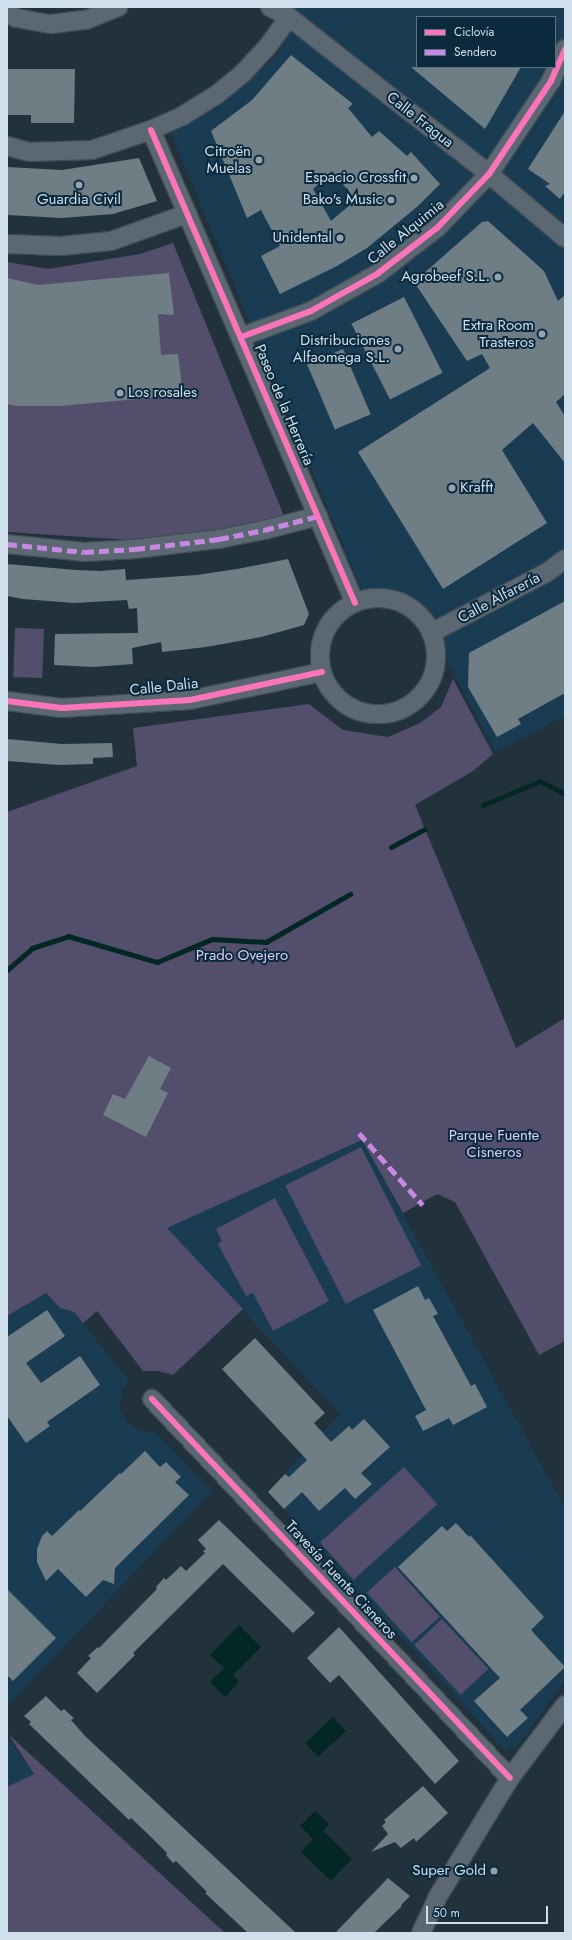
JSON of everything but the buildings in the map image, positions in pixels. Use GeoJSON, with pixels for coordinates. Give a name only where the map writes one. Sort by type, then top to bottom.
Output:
{"type":"FeatureCollection","features":[{"type":"Feature","properties":{"kind":"street"},"geometry":{"type":"LineString","coordinates":[[7,13],[16,18],[51,24],[86,20],[119,7]]}},
{"type":"Feature","properties":{"kind":"street","name":"Calle Fragua"},"geometry":{"type":"LineString","coordinates":[[270,7],[289,17],[489,174],[565,238]]}},
{"type":"Feature","properties":{"kind":"street"},"geometry":{"type":"LineString","coordinates":[[7,146],[29,152],[92,150],[151,130],[184,115],[215,96],[243,73],[268,46],[289,17]]}},
{"type":"Feature","properties":{"kind":"street","name":"Calle Alquimia"},"geometry":{"type":"LineString","coordinates":[[241,338],[311,311],[377,274],[437,228],[489,174],[551,81],[565,49]]}},
{"type":"Feature","properties":{"kind":"street","name":"Paseo de la Herrería"},"geometry":{"type":"LineString","coordinates":[[151,130],[355,603]]}},
{"type":"Feature","properties":{"kind":"street"},"geometry":{"type":"LineString","coordinates":[[7,244],[60,246],[111,241],[187,214]]}},
{"type":"Feature","properties":{"kind":"street"},"geometry":{"type":"LineString","coordinates":[[7,544],[84,552],[135,549],[219,539],[264,530],[318,516]]}},
{"type":"Feature","properties":{"kind":"street","name":"Calle Alfarería"},"geometry":{"type":"LineString","coordinates":[[431,633],[546,573],[565,559]]}},
{"type":"Feature","properties":{"kind":"street"},"geometry":{"type":"LineString","coordinates":[[373,598],[391,599],[408,606],[422,618],[431,633],[436,649],[436,666],[430,682],[421,696],[412,703],[393,713],[376,715],[360,712],[343,703],[330,689],[322,672],[320,658],[321,644],[326,631],[338,614],[355,603],[373,598]]}},
{"type":"Feature","properties":{"kind":"street","name":"Calle Dalia"},"geometry":{"type":"LineString","coordinates":[[7,701],[62,708],[190,700],[322,672]]}},
{"type":"Feature","properties":{"kind":"street","name":"Travesía Fuente Cisneros"},"geometry":{"type":"LineString","coordinates":[[152,1399],[510,1778]]}},
{"type":"Feature","properties":{"kind":"street"},"geometry":{"type":"LineString","coordinates":[[421,1933],[437,1898],[510,1778],[565,1705]]}},
{"type":"Feature","properties":{"kind":"shaded area"},"geometry":{"type":"Polygon","coordinates":[[[298,7],[565,7],[565,716],[496,752],[417,604],[389,593],[362,590],[171,133],[216,109],[276,56],[298,7]]]}},
{"type":"Feature","properties":{"kind":"shaded area"},"geometry":{"type":"Polygon","coordinates":[[[362,1140],[565,1508],[565,1680],[519,1744],[505,1750],[268,1492],[340,1414],[166,1228],[362,1140]]]}},
{"type":"Feature","properties":{"kind":"shaded area"},"geometry":{"type":"Polygon","coordinates":[[[46,1293],[60,1308],[74,1312],[129,1381],[122,1390],[119,1408],[127,1422],[141,1431],[153,1432],[159,1436],[212,1491],[7,1706],[7,1316],[46,1293]]]}},
{"type":"Feature","properties":{"kind":"shaded area"},"geometry":{"type":"Polygon","coordinates":[[[239,1625],[261,1647],[233,1675],[239,1682],[225,1697],[210,1682],[224,1668],[210,1655],[239,1625]]]}},
{"type":"Feature","properties":{"kind":"shaded area"},"geometry":{"type":"Polygon","coordinates":[[[333,1717],[346,1731],[318,1757],[305,1743],[333,1717]]]}},
{"type":"Feature","properties":{"kind":"shaded area"},"geometry":{"type":"Polygon","coordinates":[[[7,1736],[34,1774],[7,1787],[7,1736]]]}},
{"type":"Feature","properties":{"kind":"shaded area"},"geometry":{"type":"Polygon","coordinates":[[[315,1811],[329,1824],[323,1831],[352,1859],[331,1881],[301,1852],[313,1839],[300,1826],[315,1811]]]}},
{"type":"Feature","properties":{"kind":"green space","name":"Los rosales"},"geometry":{"type":"Polygon","coordinates":[[[173,243],[284,516],[240,527],[195,535],[131,540],[7,532],[7,262],[48,269],[140,254],[173,243]]]}},
{"type":"Feature","properties":{"kind":"green space"},"geometry":{"type":"Polygon","coordinates":[[[15,628],[44,629],[42,678],[13,677],[15,628]]]}},
{"type":"Feature","properties":{"kind":"green space","name":"Prado Ovejero"},"geometry":{"type":"Polygon","coordinates":[[[453,679],[493,754],[473,771],[415,805],[516,1048],[565,1018],[565,1341],[539,1355],[455,1202],[437,1194],[403,1213],[362,1140],[167,1228],[243,1309],[173,1375],[158,1371],[143,1371],[97,1311],[83,1323],[74,1312],[60,1308],[46,1293],[7,1316],[7,812],[137,766],[133,728],[309,704],[343,730],[388,737],[420,723],[441,707],[453,679]]]}},
{"type":"Feature","properties":{"kind":"green space"},"geometry":{"type":"Polygon","coordinates":[[[361,1147],[421,1266],[346,1304],[285,1186],[361,1147]]]}},
{"type":"Feature","properties":{"kind":"green space"},"geometry":{"type":"Polygon","coordinates":[[[275,1198],[329,1301],[273,1331],[253,1293],[246,1296],[218,1244],[222,1241],[216,1229],[275,1198]]]}},
{"type":"Feature","properties":{"kind":"green space"},"geometry":{"type":"Polygon","coordinates":[[[404,1467],[437,1504],[353,1580],[320,1543],[404,1467]]]}},
{"type":"Feature","properties":{"kind":"green space"},"geometry":{"type":"Polygon","coordinates":[[[395,1567],[440,1617],[412,1642],[367,1592],[395,1567]]]}},
{"type":"Feature","properties":{"kind":"green space"},"geometry":{"type":"Polygon","coordinates":[[[442,1619],[488,1669],[461,1695],[414,1645],[442,1619]]]}},
{"type":"Feature","properties":{"kind":"green space"},"geometry":{"type":"Polygon","coordinates":[[[8,1734],[225,1933],[7,1933],[7,1787],[34,1774],[8,1734]]]}},
{"type":"Feature","properties":{"kind":"waterway"},"geometry":{"type":"LineString","coordinates":[[483,805],[540,781],[565,794]]}},
{"type":"Feature","properties":{"kind":"waterway"},"geometry":{"type":"LineString","coordinates":[[391,847],[425,829]]}},
{"type":"Feature","properties":{"kind":"waterway"},"geometry":{"type":"LineString","coordinates":[[7,970],[32,948],[68,936],[157,962],[212,939],[266,942],[350,894]]}},
{"type":"Feature","properties":{"kind":"marked path"},"geometry":{"type":"LineString","coordinates":[[7,544],[84,552],[135,549],[219,539],[264,530],[318,516]]}},
{"type":"Feature","properties":{"kind":"marked path"},"geometry":{"type":"LineString","coordinates":[[359,1133],[423,1205]]}},
{"type":"Feature","properties":{"kind":"cycle path"},"geometry":{"type":"LineString","coordinates":[[241,337],[311,311],[377,274],[437,228],[489,174],[551,81],[565,49]]}},
{"type":"Feature","properties":{"kind":"cycle path"},"geometry":{"type":"LineString","coordinates":[[151,130],[355,603]]}},
{"type":"Feature","properties":{"kind":"cycle path"},"geometry":{"type":"LineString","coordinates":[[7,701],[62,708],[190,700],[322,672]]}},
{"type":"Feature","properties":{"kind":"cycle path"},"geometry":{"type":"LineString","coordinates":[[152,1399],[510,1778]]}},
{"type":"Feature","properties":{"kind":"place","name":"Citroën Muelas"},"geometry":{"type":"Point","coordinates":[259,160]}},
{"type":"Feature","properties":{"kind":"place","name":"Espacio Crossfit"},"geometry":{"type":"Point","coordinates":[414,178]}},
{"type":"Feature","properties":{"kind":"place","name":"Guardia Civil"},"geometry":{"type":"Point","coordinates":[79,185]}},
{"type":"Feature","properties":{"kind":"place","name":"Bako's Music"},"geometry":{"type":"Point","coordinates":[391,200]}},
{"type":"Feature","properties":{"kind":"place","name":"Unidental"},"geometry":{"type":"Point","coordinates":[340,238]}},
{"type":"Feature","properties":{"kind":"place","name":"Agrobeef S.L."},"geometry":{"type":"Point","coordinates":[498,277]}},
{"type":"Feature","properties":{"kind":"place","name":"Extra Room Trasteros"},"geometry":{"type":"Point","coordinates":[542,334]}},
{"type":"Feature","properties":{"kind":"place","name":"Distribuciones Alfaomega S.L."},"geometry":{"type":"Point","coordinates":[398,349]}},
{"type":"Feature","properties":{"kind":"place","name":"Los rosales"},"geometry":{"type":"Point","coordinates":[120,393]}},
{"type":"Feature","properties":{"kind":"place","name":"Krafft"},"geometry":{"type":"Point","coordinates":[452,488]}},
{"type":"Feature","properties":{"kind":"place","name":"Super Gold"},"geometry":{"type":"Point","coordinates":[494,1871]}},
{"type":"Feature","properties":{"kind":"park label","name":"Parque Fuente Cisneros"},"geometry":{"type":"Point","coordinates":[494,1144]}}]}
